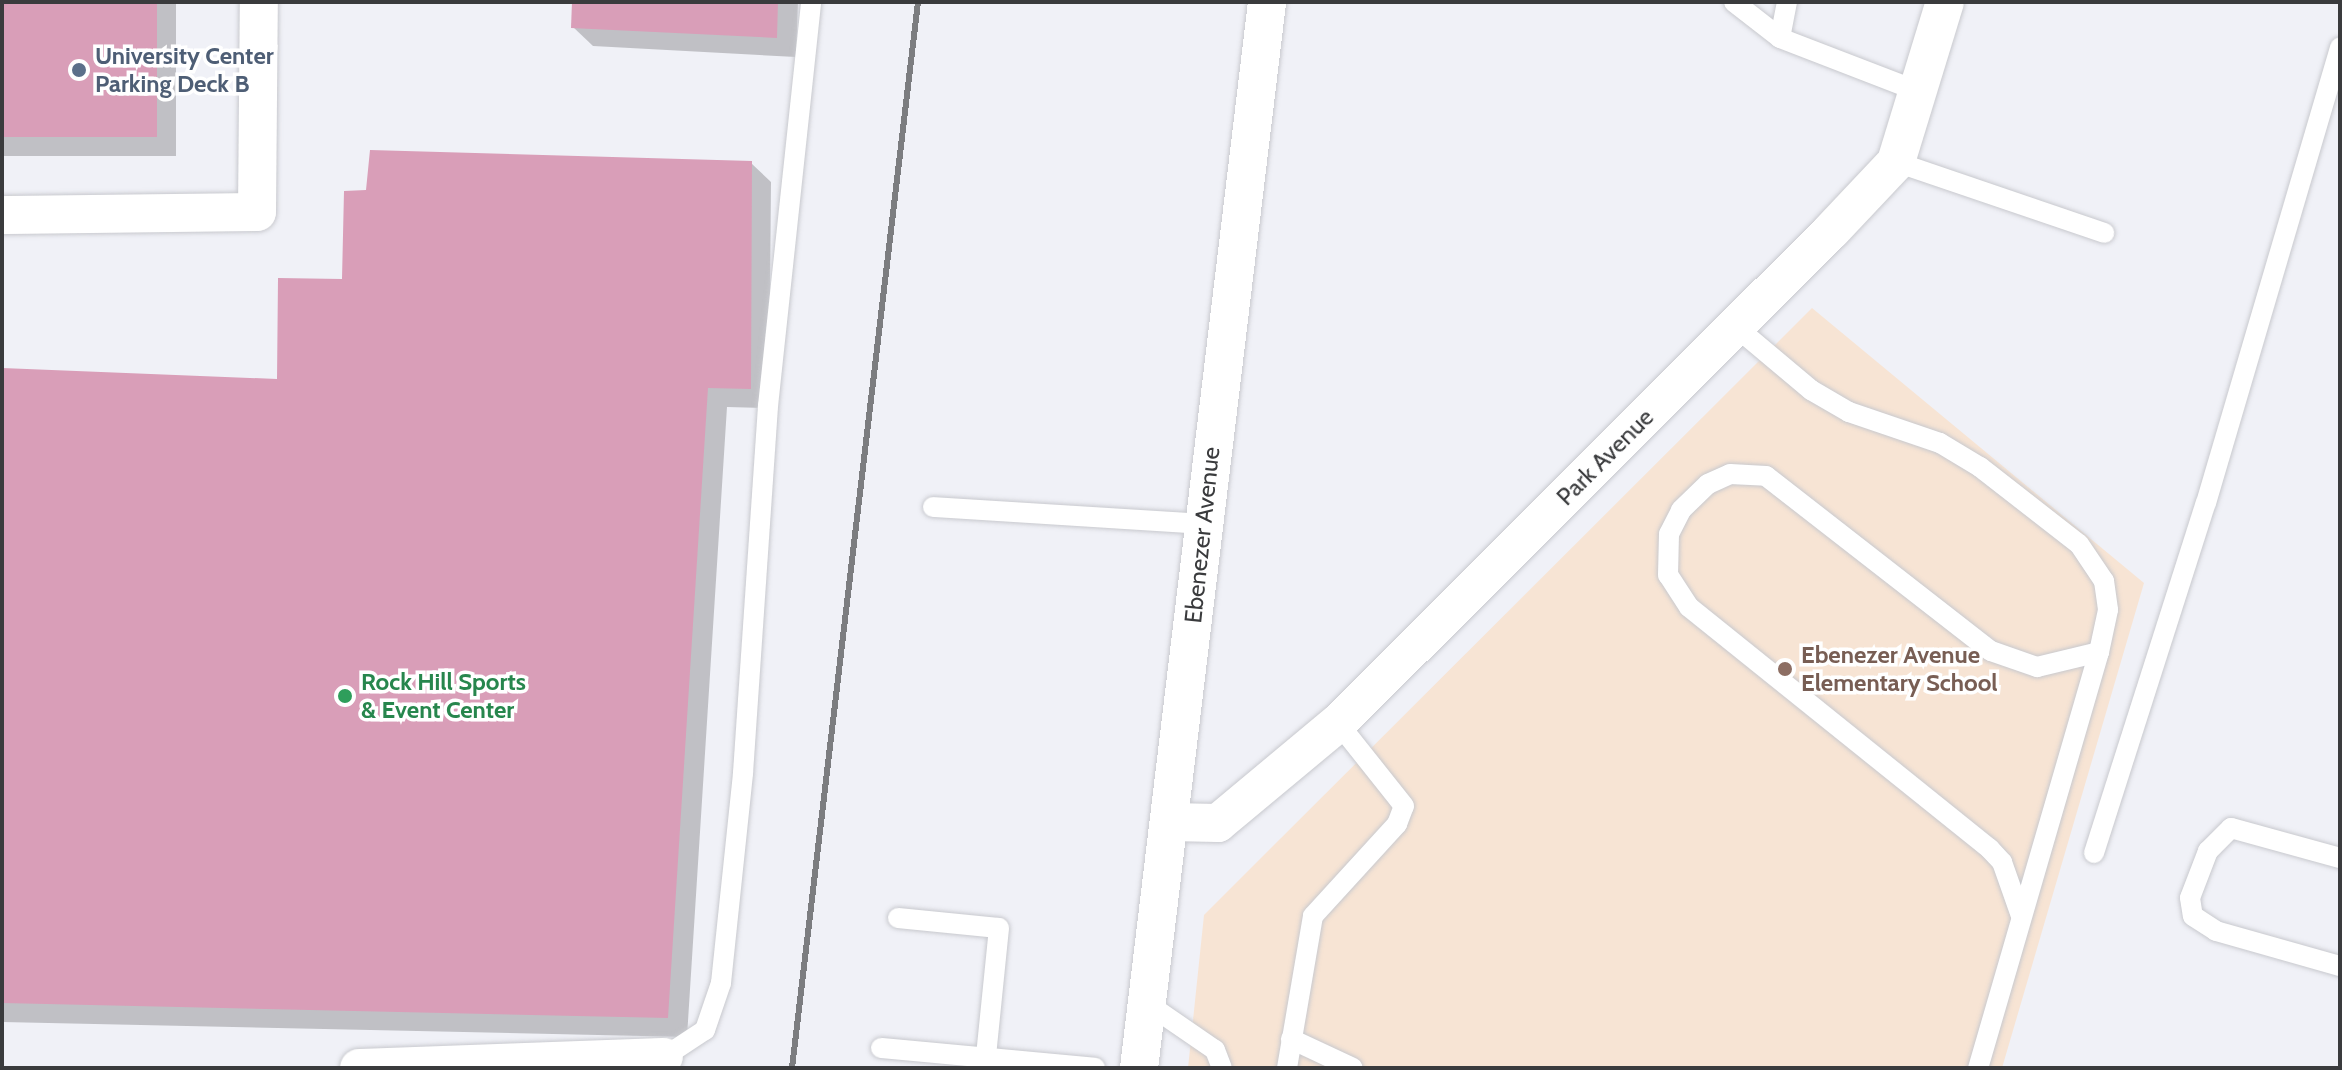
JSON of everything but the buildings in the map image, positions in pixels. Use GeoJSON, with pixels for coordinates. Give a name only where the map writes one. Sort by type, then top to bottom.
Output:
{"type":"FeatureCollection","features":[{"type":"Feature","properties":{"kind":"street"},"geometry":{"type":"LineString","coordinates":[[2,215],[257,212],[259,2]]}},
{"type":"Feature","properties":{"kind":"street","name":"Ebenezer Avenue"},"geometry":{"type":"LineString","coordinates":[[1139,1068],[1267,2]]}},
{"type":"Feature","properties":{"kind":"street","name":"Park Avenue"},"geometry":{"type":"LineString","coordinates":[[1170,822],[1218,823],[1338,723],[1736,327],[1896,162],[1945,2]]}},
{"type":"Feature","properties":{"kind":"street"},"geometry":{"type":"LineString","coordinates":[[359,1068],[664,1057]]}},
{"type":"Feature","properties":{"kind":"lane"},"geometry":{"type":"LineString","coordinates":[[664,1057],[705,1030],[721,983],[743,773],[768,406],[811,2]]}},
{"type":"Feature","properties":{"kind":"lane"},"geometry":{"type":"LineString","coordinates":[[1734,2],[1780,38],[1917,91]]}},
{"type":"Feature","properties":{"kind":"lane"},"geometry":{"type":"LineString","coordinates":[[1780,38],[1787,2]]}},
{"type":"Feature","properties":{"kind":"lane"},"geometry":{"type":"LineString","coordinates":[[2094,853],[2206,503],[2340,47]]}},
{"type":"Feature","properties":{"kind":"lane"},"geometry":{"type":"LineString","coordinates":[[1896,162],[2104,233]]}},
{"type":"Feature","properties":{"kind":"lane"},"geometry":{"type":"LineString","coordinates":[[1736,327],[1811,390],[1867,420],[1955,450],[2079,544],[2096,563],[2106,591],[2099,652],[1978,1068]]}},
{"type":"Feature","properties":{"kind":"lane"},"geometry":{"type":"LineString","coordinates":[[2021,916],[2002,862],[1990,849],[1681,598],[1665,563],[1669,534],[1681,510],[1708,484],[1730,474],[1766,476],[1991,651],[2037,667],[2099,652]]}},
{"type":"Feature","properties":{"kind":"lane"},"geometry":{"type":"LineString","coordinates":[[933,507],[1202,524]]}},
{"type":"Feature","properties":{"kind":"lane"},"geometry":{"type":"LineString","coordinates":[[1287,1068],[1313,916],[1397,824],[1404,806],[1402,797],[1338,723]]}},
{"type":"Feature","properties":{"kind":"lane"},"geometry":{"type":"LineString","coordinates":[[2340,858],[2231,828],[2208,851],[2190,898],[2193,916],[2216,931],[2340,966]]}},
{"type":"Feature","properties":{"kind":"lane"},"geometry":{"type":"LineString","coordinates":[[898,918],[999,928],[986,1057]]}},
{"type":"Feature","properties":{"kind":"lane"},"geometry":{"type":"LineString","coordinates":[[1148,1004],[1215,1050],[1222,1068]]}},
{"type":"Feature","properties":{"kind":"lane"},"geometry":{"type":"LineString","coordinates":[[1291,1039],[1353,1068]]}},
{"type":"Feature","properties":{"kind":"lane"},"geometry":{"type":"LineString","coordinates":[[881,1048],[986,1057],[1018,1064],[1095,1068]]}},
{"type":"Feature","properties":{"kind":"shaded area","name":"Ebenezer Avenue Elementary School"},"geometry":{"type":"Polygon","coordinates":[[[1812,308],[2144,583],[2002,1068],[1188,1068],[1204,915],[1812,308]]]}},
{"type":"Feature","properties":{"kind":"railway"},"geometry":{"type":"LineString","coordinates":[[792,1068],[918,2]]}},
{"type":"Feature","properties":{"kind":"place","name":"University Center Parking Deck B"},"geometry":{"type":"Point","coordinates":[79,70]}},
{"type":"Feature","properties":{"kind":"place","name":"Ebenezer Avenue Elementary School"},"geometry":{"type":"Point","coordinates":[1785,669]}},
{"type":"Feature","properties":{"kind":"place","name":"Rock Hill Sports & Event Center"},"geometry":{"type":"Point","coordinates":[345,696]}}]}
